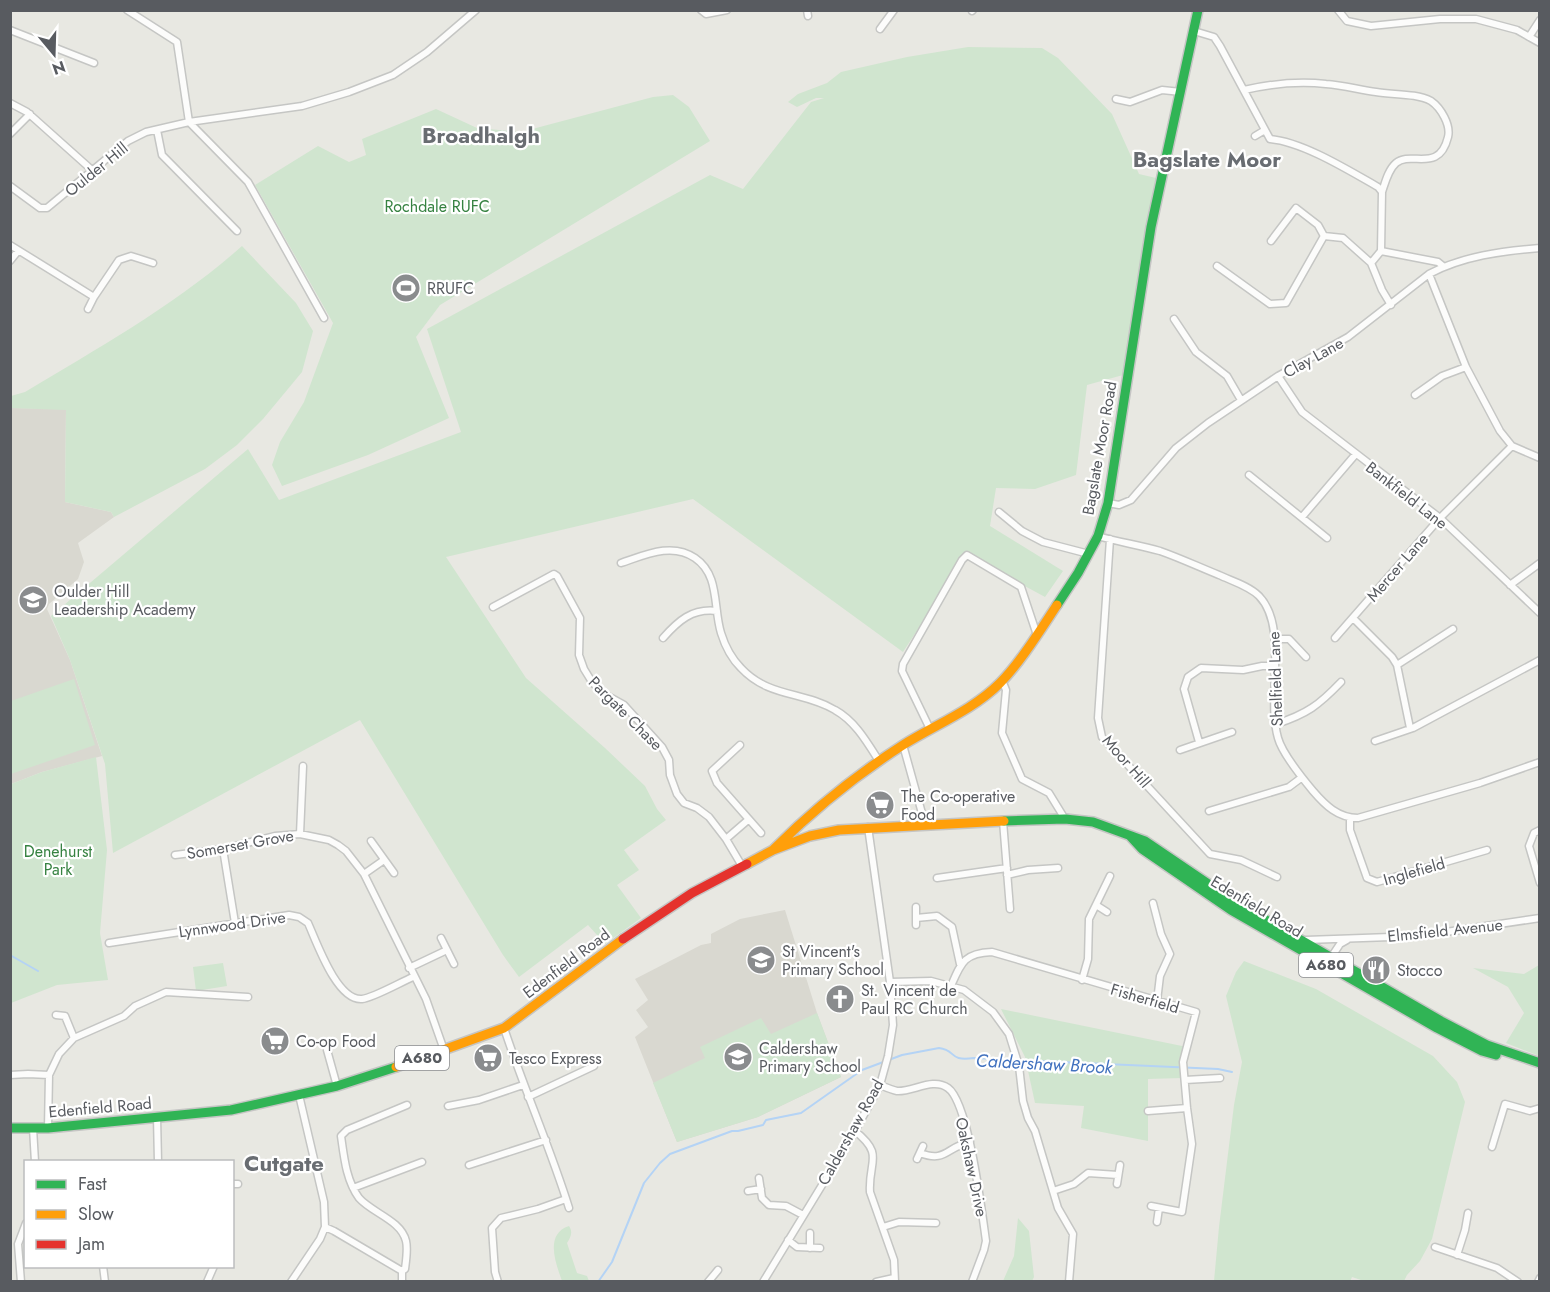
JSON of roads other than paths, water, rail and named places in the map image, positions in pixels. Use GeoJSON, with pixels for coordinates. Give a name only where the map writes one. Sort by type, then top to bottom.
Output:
{"type":"FeatureCollection","features":[{"type":"Feature","properties":{"kind":"main road","name":"Bagslate Moor Road"},"geometry":{"type":"LineString","coordinates":[[773,850],[837,790],[903,745],[973,704],[1000,683],[1037,635],[1089,554],[1098,536],[1108,503],[1151,228],[1197,10]]}},
{"type":"Feature","properties":{"kind":"main road"},"geometry":{"type":"LineString","coordinates":[[805,819],[810,836]]}},
{"type":"Feature","properties":{"kind":"main road","name":"Edenfield Road"},"geometry":{"type":"LineString","coordinates":[[10,1128],[48,1128],[231,1110],[338,1086],[504,1028],[624,938],[692,893],[773,850],[810,836],[839,830],[925,824],[1065,819],[1093,822],[1129,834],[1142,849],[1302,940],[1329,961],[1437,1028],[1482,1051],[1539,1069]]}},
{"type":"Feature","properties":{"kind":"main road","name":"Edenfield Road"},"geometry":{"type":"LineString","coordinates":[[1202,884],[1231,910],[1441,1021],[1487,1045],[1539,1062]]}},
{"type":"Feature","properties":{"kind":"street"},"geometry":{"type":"LineString","coordinates":[[127,10],[177,42],[189,122],[248,182],[324,318]]}},
{"type":"Feature","properties":{"kind":"street","name":"Oulder Hill"},"geometry":{"type":"LineString","coordinates":[[10,186],[40,208],[47,208],[128,141],[146,132],[189,122],[302,106],[349,92],[393,75],[427,52],[476,10]]}},
{"type":"Feature","properties":{"kind":"street"},"geometry":{"type":"LineString","coordinates":[[700,10],[706,14],[727,10]]}},
{"type":"Feature","properties":{"kind":"street"},"geometry":{"type":"LineString","coordinates":[[880,29],[894,10]]}},
{"type":"Feature","properties":{"kind":"street"},"geometry":{"type":"LineString","coordinates":[[1338,10],[1347,21],[1371,26],[1440,19],[1476,19],[1517,30],[1539,44]]}},
{"type":"Feature","properties":{"kind":"street"},"geometry":{"type":"LineString","coordinates":[[1529,37],[1539,20]]}},
{"type":"Feature","properties":{"kind":"street"},"geometry":{"type":"LineString","coordinates":[[10,30],[94,63]]}},
{"type":"Feature","properties":{"kind":"street"},"geometry":{"type":"LineString","coordinates":[[1194,31],[1214,37],[1270,139],[1281,140],[1331,161],[1378,187],[1382,192]]}},
{"type":"Feature","properties":{"kind":"street"},"geometry":{"type":"LineString","coordinates":[[1244,90],[1274,84],[1326,84],[1413,96],[1432,102],[1438,108],[1447,125],[1449,135],[1446,143],[1440,153],[1429,159],[1402,160],[1391,169],[1382,192],[1381,251],[1371,263]]}},
{"type":"Feature","properties":{"kind":"street"},"geometry":{"type":"LineString","coordinates":[[1116,99],[1130,102],[1162,90],[1181,92]]}},
{"type":"Feature","properties":{"kind":"street"},"geometry":{"type":"LineString","coordinates":[[10,103],[30,114],[93,171]]}},
{"type":"Feature","properties":{"kind":"street"},"geometry":{"type":"LineString","coordinates":[[10,134],[30,114]]}},
{"type":"Feature","properties":{"kind":"street"},"geometry":{"type":"LineString","coordinates":[[157,130],[162,155],[237,231]]}},
{"type":"Feature","properties":{"kind":"street"},"geometry":{"type":"LineString","coordinates":[[1255,136],[1265,130]]}},
{"type":"Feature","properties":{"kind":"street"},"geometry":{"type":"LineString","coordinates":[[1271,241],[1296,208],[1318,225],[1324,236]]}},
{"type":"Feature","properties":{"kind":"street"},"geometry":{"type":"LineString","coordinates":[[1324,236],[1343,238],[1371,263],[1391,305]]}},
{"type":"Feature","properties":{"kind":"street"},"geometry":{"type":"LineString","coordinates":[[1217,266],[1270,304],[1286,303],[1324,236]]}},
{"type":"Feature","properties":{"kind":"street"},"geometry":{"type":"LineString","coordinates":[[10,245],[94,297]]}},
{"type":"Feature","properties":{"kind":"street","name":"Clay Lane"},"geometry":{"type":"LineString","coordinates":[[1108,503],[1119,505],[1131,500],[1176,448],[1278,376],[1348,337],[1429,274],[1443,266],[1491,254],[1539,248]]}},
{"type":"Feature","properties":{"kind":"street"},"geometry":{"type":"LineString","coordinates":[[10,261],[18,251]]}},
{"type":"Feature","properties":{"kind":"street"},"geometry":{"type":"LineString","coordinates":[[1381,251],[1438,262],[1443,266]]}},
{"type":"Feature","properties":{"kind":"street"},"geometry":{"type":"LineString","coordinates":[[88,309],[119,260],[131,256],[153,263]]}},
{"type":"Feature","properties":{"kind":"street"},"geometry":{"type":"LineString","coordinates":[[1429,274],[1466,367],[1500,430],[1512,446],[1539,458]]}},
{"type":"Feature","properties":{"kind":"street"},"geometry":{"type":"LineString","coordinates":[[1174,319],[1196,352],[1227,376],[1241,400]]}},
{"type":"Feature","properties":{"kind":"street"},"geometry":{"type":"LineString","coordinates":[[1415,395],[1442,376],[1466,367]]}},
{"type":"Feature","properties":{"kind":"street","name":"Bankfield Lane"},"geometry":{"type":"LineString","coordinates":[[1278,376],[1302,412],[1355,455],[1440,518],[1539,613]]}},
{"type":"Feature","properties":{"kind":"street","name":"Mercer Lane"},"geometry":{"type":"LineString","coordinates":[[1335,638],[1440,518],[1512,446]]}},
{"type":"Feature","properties":{"kind":"street"},"geometry":{"type":"LineString","coordinates":[[1302,518],[1355,455]]}},
{"type":"Feature","properties":{"kind":"street"},"geometry":{"type":"LineString","coordinates":[[1249,475],[1327,538]]}},
{"type":"Feature","properties":{"kind":"street"},"geometry":{"type":"LineString","coordinates":[[999,512],[1023,531],[1043,542],[1089,554]]}},
{"type":"Feature","properties":{"kind":"street","name":"Shelfield Lane"},"geometry":{"type":"LineString","coordinates":[[1098,536],[1160,552],[1241,584],[1259,596],[1270,615],[1275,630],[1274,666],[1278,740],[1301,777],[1324,803],[1336,813],[1350,818]]}},
{"type":"Feature","properties":{"kind":"street","name":"Moor Hill"},"geometry":{"type":"LineString","coordinates":[[1110,539],[1098,718],[1102,737],[1210,854],[1241,860],[1277,877]]}},
{"type":"Feature","properties":{"kind":"street"},"geometry":{"type":"LineString","coordinates":[[621,563],[663,550],[677,550],[697,558],[709,573],[715,590],[721,632],[727,650],[751,677],[773,690],[825,705],[837,711],[861,733],[879,761]]}},
{"type":"Feature","properties":{"kind":"street"},"geometry":{"type":"LineString","coordinates":[[930,729],[902,671],[903,664],[967,555],[1021,587],[1037,635]]}},
{"type":"Feature","properties":{"kind":"street"},"geometry":{"type":"LineString","coordinates":[[1510,585],[1539,563]]}},
{"type":"Feature","properties":{"kind":"street","name":"Pargate Chase"},"geometry":{"type":"LineString","coordinates":[[494,607],[554,574],[557,576],[580,618],[579,655],[592,682],[604,694],[624,705],[662,747],[669,760],[670,775],[677,794],[684,802],[698,808],[709,817],[726,839],[742,866]]}},
{"type":"Feature","properties":{"kind":"street"},"geometry":{"type":"LineString","coordinates":[[663,638],[683,618],[699,612],[717,611]]}},
{"type":"Feature","properties":{"kind":"street"},"geometry":{"type":"LineString","coordinates":[[1353,618],[1392,657],[1397,665],[1410,728]]}},
{"type":"Feature","properties":{"kind":"street"},"geometry":{"type":"LineString","coordinates":[[1397,665],[1453,629]]}},
{"type":"Feature","properties":{"kind":"street"},"geometry":{"type":"LineString","coordinates":[[1275,639],[1289,639],[1306,657]]}},
{"type":"Feature","properties":{"kind":"street"},"geometry":{"type":"LineString","coordinates":[[1375,741],[1410,728],[1539,660]]}},
{"type":"Feature","properties":{"kind":"street"},"geometry":{"type":"LineString","coordinates":[[1199,742],[1184,689],[1188,677],[1200,668],[1244,670],[1274,666]]}},
{"type":"Feature","properties":{"kind":"street"},"geometry":{"type":"LineString","coordinates":[[1276,724],[1302,715],[1323,701],[1341,682]]}},
{"type":"Feature","properties":{"kind":"street"},"geometry":{"type":"LineString","coordinates":[[1000,683],[1006,690],[1002,733],[1022,779],[1049,793],[1065,819]]}},
{"type":"Feature","properties":{"kind":"street"},"geometry":{"type":"LineString","coordinates":[[1179,750],[1232,732]]}},
{"type":"Feature","properties":{"kind":"street"},"geometry":{"type":"LineString","coordinates":[[740,745],[712,771],[717,783],[761,832]]}},
{"type":"Feature","properties":{"kind":"street"},"geometry":{"type":"LineString","coordinates":[[903,745],[925,824]]}},
{"type":"Feature","properties":{"kind":"street"},"geometry":{"type":"LineString","coordinates":[[1350,818],[1358,818],[1480,783],[1539,762]]}},
{"type":"Feature","properties":{"kind":"street"},"geometry":{"type":"LineString","coordinates":[[300,834],[303,766]]}},
{"type":"Feature","properties":{"kind":"street"},"geometry":{"type":"LineString","coordinates":[[1209,811],[1288,787],[1301,777]]}},
{"type":"Feature","properties":{"kind":"street","name":"Inglefield"},"geometry":{"type":"LineString","coordinates":[[1350,818],[1350,830],[1367,878],[1377,882],[1486,850]]}},
{"type":"Feature","properties":{"kind":"street"},"geometry":{"type":"LineString","coordinates":[[726,839],[748,820]]}},
{"type":"Feature","properties":{"kind":"street"},"geometry":{"type":"LineString","coordinates":[[1003,821],[1010,909]]}},
{"type":"Feature","properties":{"kind":"street","name":"Caldershaw Road"},"geometry":{"type":"LineString","coordinates":[[763,1281],[855,1131],[879,1085],[888,1056],[893,1025],[890,982],[868,827]]}},
{"type":"Feature","properties":{"kind":"street"},"geometry":{"type":"LineString","coordinates":[[1539,830],[1534,833],[1529,846],[1539,883]]}},
{"type":"Feature","properties":{"kind":"street","name":"Somerset Grove"},"geometry":{"type":"LineString","coordinates":[[175,855],[223,849],[275,836],[300,834],[329,840],[338,845],[346,851],[364,874],[426,999],[445,1050]]}},
{"type":"Feature","properties":{"kind":"street"},"geometry":{"type":"LineString","coordinates":[[371,841],[393,873]]}},
{"type":"Feature","properties":{"kind":"street"},"geometry":{"type":"LineString","coordinates":[[223,849],[235,923]]}},
{"type":"Feature","properties":{"kind":"street"},"geometry":{"type":"LineString","coordinates":[[364,874],[384,860]]}},
{"type":"Feature","properties":{"kind":"street"},"geometry":{"type":"LineString","coordinates":[[937,878],[1058,868]]}},
{"type":"Feature","properties":{"kind":"street"},"geometry":{"type":"LineString","coordinates":[[1082,980],[1088,959],[1089,919],[1110,876]]}},
{"type":"Feature","properties":{"kind":"street"},"geometry":{"type":"LineString","coordinates":[[1152,903],[1161,934],[1170,954],[1160,976],[1156,1001]]}},
{"type":"Feature","properties":{"kind":"street"},"geometry":{"type":"LineString","coordinates":[[1096,905],[1107,912]]}},
{"type":"Feature","properties":{"kind":"street"},"geometry":{"type":"LineString","coordinates":[[916,907],[916,922],[937,916],[952,927],[960,963],[951,986]]}},
{"type":"Feature","properties":{"kind":"street","name":"Lynnwood Drive"},"geometry":{"type":"LineString","coordinates":[[109,944],[289,915],[299,916],[308,923],[339,987],[350,998],[363,999],[413,976]]}},
{"type":"Feature","properties":{"kind":"street","name":"Elmsfield Avenue"},"geometry":{"type":"LineString","coordinates":[[1302,940],[1419,936],[1539,918]]}},
{"type":"Feature","properties":{"kind":"street"},"geometry":{"type":"LineString","coordinates":[[441,939],[454,964]]}},
{"type":"Feature","properties":{"kind":"street"},"geometry":{"type":"LineString","coordinates":[[1329,961],[1340,944],[1350,939]]}},
{"type":"Feature","properties":{"kind":"street"},"geometry":{"type":"LineString","coordinates":[[410,968],[447,950]]}},
{"type":"Feature","properties":{"kind":"street","name":"Fisherfield"},"geometry":{"type":"LineString","coordinates":[[960,963],[976,953],[992,952],[1196,1012],[1183,1062],[1192,1144],[1182,1212]]}},
{"type":"Feature","properties":{"kind":"street"},"geometry":{"type":"LineString","coordinates":[[890,982],[932,981],[964,990],[993,1012],[1010,1034],[1019,1066],[1023,1101],[1028,1118],[1035,1131],[1058,1208],[1073,1234],[1069,1281]]}},
{"type":"Feature","properties":{"kind":"street"},"geometry":{"type":"LineString","coordinates":[[48,1128],[48,1075],[58,1054],[74,1038],[124,1016],[135,1006],[166,992],[248,997]]}},
{"type":"Feature","properties":{"kind":"street"},"geometry":{"type":"LineString","coordinates":[[56,1015],[65,1016],[74,1038]]}},
{"type":"Feature","properties":{"kind":"street"},"geometry":{"type":"LineString","coordinates":[[504,1028],[569,1208]]}},
{"type":"Feature","properties":{"kind":"street"},"geometry":{"type":"LineString","coordinates":[[327,1050],[338,1086]]}},
{"type":"Feature","properties":{"kind":"street"},"geometry":{"type":"LineString","coordinates":[[528,1097],[594,1066]]}},
{"type":"Feature","properties":{"kind":"street"},"geometry":{"type":"LineString","coordinates":[[10,1075],[48,1075]]}},
{"type":"Feature","properties":{"kind":"street"},"geometry":{"type":"LineString","coordinates":[[1185,1077],[1211,1083],[1220,1078]]}},
{"type":"Feature","properties":{"kind":"street","name":"Oakshaw Drive"},"geometry":{"type":"LineString","coordinates":[[879,1085],[898,1091],[934,1084],[948,1088],[957,1101],[970,1142],[986,1241],[972,1281]]}},
{"type":"Feature","properties":{"kind":"street"},"geometry":{"type":"LineString","coordinates":[[448,1106],[479,1100],[523,1085]]}},
{"type":"Feature","properties":{"kind":"street"},"geometry":{"type":"LineString","coordinates":[[291,1281],[320,1239],[325,1227],[324,1202],[299,1095]]}},
{"type":"Feature","properties":{"kind":"street"},"geometry":{"type":"LineString","coordinates":[[1491,1147],[1505,1104],[1530,1111],[1539,1108]]}},
{"type":"Feature","properties":{"kind":"street"},"geometry":{"type":"LineString","coordinates":[[402,1281],[406,1241],[397,1227],[361,1200],[353,1188],[340,1136],[342,1133],[407,1105]]}},
{"type":"Feature","properties":{"kind":"street"},"geometry":{"type":"LineString","coordinates":[[1149,1111],[1187,1108]]}},
{"type":"Feature","properties":{"kind":"street"},"geometry":{"type":"LineString","coordinates":[[157,1117],[159,1160]]}},
{"type":"Feature","properties":{"kind":"street"},"geometry":{"type":"LineString","coordinates":[[33,1128],[35,1160]]}},
{"type":"Feature","properties":{"kind":"street"},"geometry":{"type":"LineString","coordinates":[[855,1131],[868,1142],[872,1149],[874,1165],[870,1192],[894,1260],[895,1280],[876,1281]]}},
{"type":"Feature","properties":{"kind":"street"},"geometry":{"type":"LineString","coordinates":[[469,1165],[546,1140]]}},
{"type":"Feature","properties":{"kind":"street"},"geometry":{"type":"LineString","coordinates":[[920,1153],[934,1157],[940,1156],[955,1146],[970,1142]]}},
{"type":"Feature","properties":{"kind":"street"},"geometry":{"type":"LineString","coordinates":[[353,1188],[422,1162]]}},
{"type":"Feature","properties":{"kind":"street"},"geometry":{"type":"LineString","coordinates":[[1117,1184],[1120,1165]]}},
{"type":"Feature","properties":{"kind":"street"},"geometry":{"type":"LineString","coordinates":[[1053,1191],[1074,1184],[1088,1173],[1118,1175]]}},
{"type":"Feature","properties":{"kind":"street"},"geometry":{"type":"LineString","coordinates":[[759,1178],[762,1198],[769,1205],[786,1206],[802,1215]]}},
{"type":"Feature","properties":{"kind":"street"},"geometry":{"type":"LineString","coordinates":[[748,1191],[761,1189]]}},
{"type":"Feature","properties":{"kind":"street"},"geometry":{"type":"LineString","coordinates":[[498,1281],[495,1272],[492,1227],[501,1218],[566,1199]]}},
{"type":"Feature","properties":{"kind":"street"},"geometry":{"type":"LineString","coordinates":[[1151,1206],[1192,1212]]}},
{"type":"Feature","properties":{"kind":"street"},"geometry":{"type":"LineString","coordinates":[[1157,1222],[1159,1208]]}},
{"type":"Feature","properties":{"kind":"street"},"geometry":{"type":"LineString","coordinates":[[1457,1255],[1468,1212]]}},
{"type":"Feature","properties":{"kind":"street"},"geometry":{"type":"LineString","coordinates":[[883,1227],[899,1222],[936,1223]]}},
{"type":"Feature","properties":{"kind":"street"},"geometry":{"type":"LineString","coordinates":[[922,1231],[924,1223]]}},
{"type":"Feature","properties":{"kind":"street"},"geometry":{"type":"LineString","coordinates":[[325,1227],[402,1271]]}},
{"type":"Feature","properties":{"kind":"street"},"geometry":{"type":"LineString","coordinates":[[21,1281],[18,1244],[24,1228]]}},
{"type":"Feature","properties":{"kind":"street"},"geometry":{"type":"LineString","coordinates":[[810,1233],[810,1248]]}},
{"type":"Feature","properties":{"kind":"street"},"geometry":{"type":"LineString","coordinates":[[788,1240],[797,1247],[820,1248]]}},
{"type":"Feature","properties":{"kind":"street"},"geometry":{"type":"LineString","coordinates":[[18,1244],[24,1244]]}},
{"type":"Feature","properties":{"kind":"street"},"geometry":{"type":"LineString","coordinates":[[1434,1247],[1497,1268],[1518,1281]]}},
{"type":"Feature","properties":{"kind":"street"},"geometry":{"type":"LineString","coordinates":[[708,1281],[718,1270]]}},
{"type":"Feature","properties":{"kind":"waterway"},"geometry":{"type":"LineString","coordinates":[[10,955],[38,971]]}},
{"type":"Feature","properties":{"kind":"waterway","name":"Caldershaw Brook"},"geometry":{"type":"LineString","coordinates":[[598,1282],[612,1262],[644,1183],[670,1154],[732,1131],[763,1125],[766,1120],[801,1113],[862,1070],[902,1055],[939,1048],[945,1049],[956,1057],[966,1059],[1218,1069],[1232,1072]]}},
{"type":"Feature","properties":{"kind":"place","name":"RRUFC"},"geometry":{"type":"Point","coordinates":[406,288]}},
{"type":"Feature","properties":{"kind":"place","name":"Oulder Hill Leadership Academy"},"geometry":{"type":"Point","coordinates":[33,600]}},
{"type":"Feature","properties":{"kind":"place","name":"The Co-operative Food"},"geometry":{"type":"Point","coordinates":[880,805]}},
{"type":"Feature","properties":{"kind":"place","name":"St Vincent's Primary School"},"geometry":{"type":"Point","coordinates":[761,960]}},
{"type":"Feature","properties":{"kind":"place","name":"Stocco"},"geometry":{"type":"Point","coordinates":[1376,970]}},
{"type":"Feature","properties":{"kind":"place","name":"St. Vincent de Paul RC Church"},"geometry":{"type":"Point","coordinates":[840,999]}},
{"type":"Feature","properties":{"kind":"place","name":"Co-op Food"},"geometry":{"type":"Point","coordinates":[275,1041]}},
{"type":"Feature","properties":{"kind":"place","name":"Caldershaw Primary School"},"geometry":{"type":"Point","coordinates":[738,1057]}},
{"type":"Feature","properties":{"kind":"place","name":"Tesco Express"},"geometry":{"type":"Point","coordinates":[488,1058]}},
{"type":"Feature","properties":{"kind":"district","name":"Broadhalgh"},"geometry":{"type":"Point","coordinates":[481,135]}},
{"type":"Feature","properties":{"kind":"district","name":"Bagslate Moor"},"geometry":{"type":"Point","coordinates":[1207,159]}},
{"type":"Feature","properties":{"kind":"district","name":"Cutgate"},"geometry":{"type":"Point","coordinates":[284,1163]}},
{"type":"Feature","properties":{"kind":"park label","name":"Rochdale RUFC"},"geometry":{"type":"Point","coordinates":[437,206]}},
{"type":"Feature","properties":{"kind":"park label","name":"Denehurst Park"},"geometry":{"type":"Point","coordinates":[58,860]}}]}
